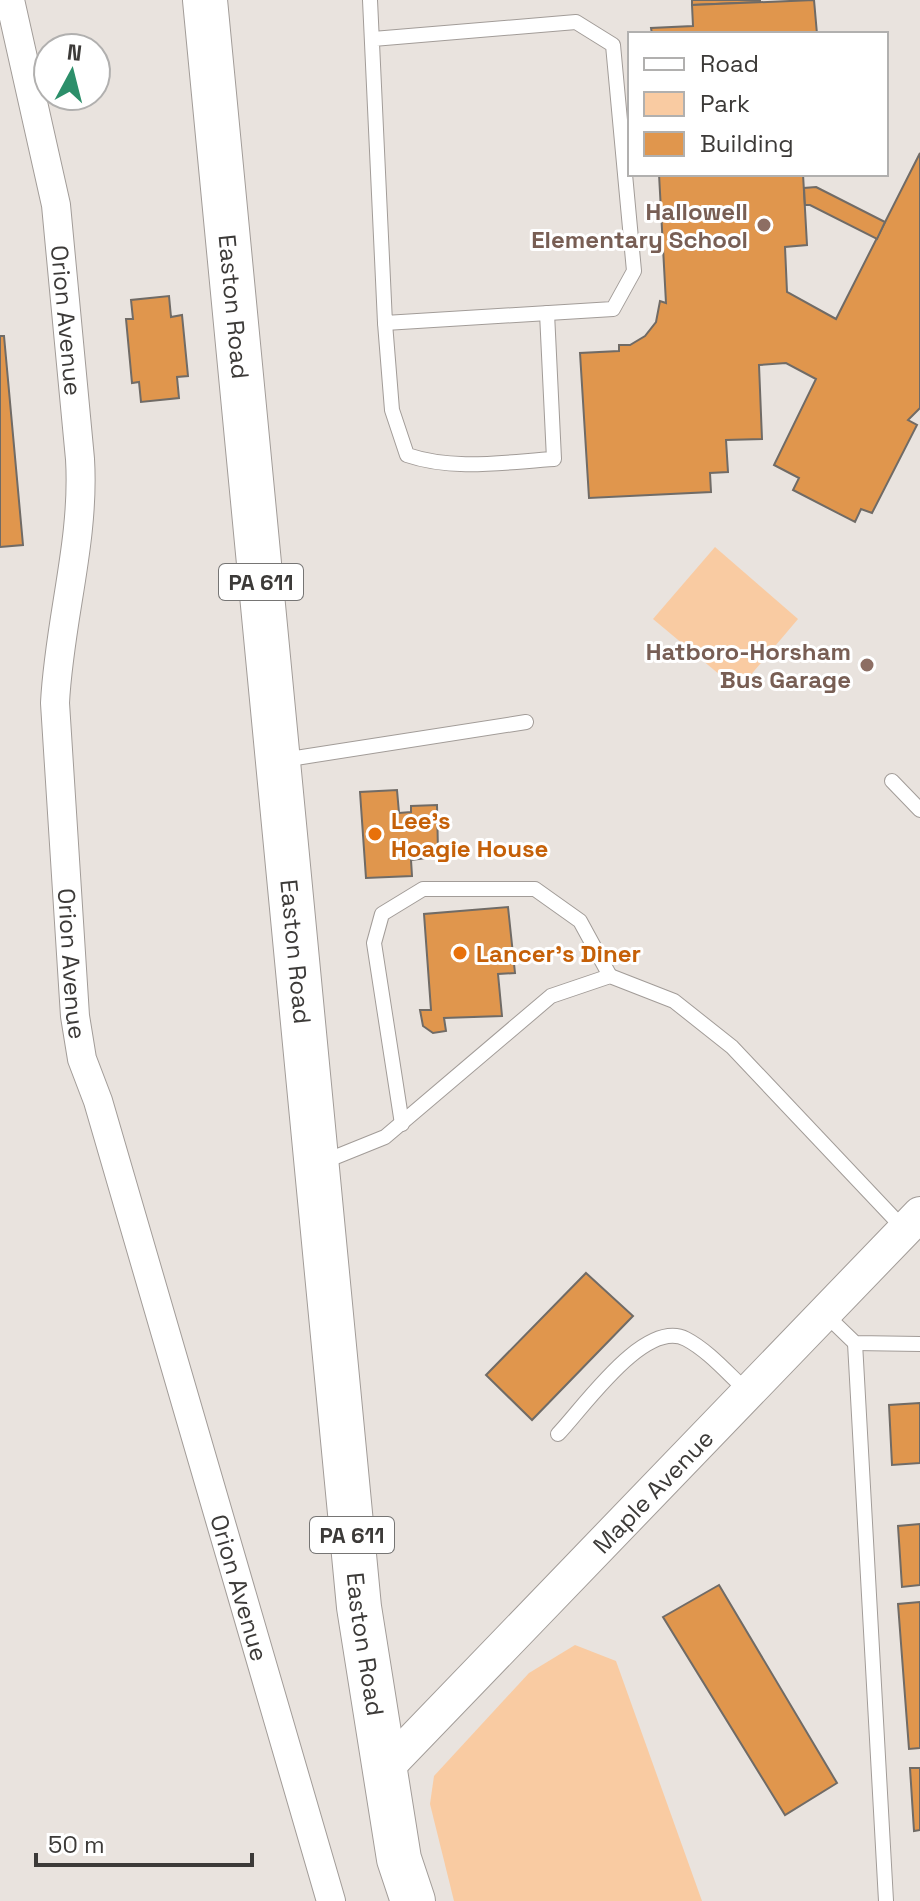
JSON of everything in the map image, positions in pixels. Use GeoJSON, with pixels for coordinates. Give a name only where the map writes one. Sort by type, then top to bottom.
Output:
{"type":"FeatureCollection","features":[{"type":"Feature","properties":{"kind":"highway","name":"Easton Road"},"geometry":{"type":"LineString","coordinates":[[205,0],[359,1607],[399,1859],[413,1901]]}},
{"type":"Feature","properties":{"kind":"street","name":"Orion Avenue"},"geometry":{"type":"LineString","coordinates":[[10,0],[56,205],[80,459],[82,496],[58,653],[55,703],[74,1001],[82,1059],[102,1116],[331,1901]]}},
{"type":"Feature","properties":{"kind":"street","name":"Maple Avenue"},"geometry":{"type":"LineString","coordinates":[[385,1769],[912,1222]]}},
{"type":"Feature","properties":{"kind":"lane"},"geometry":{"type":"LineString","coordinates":[[370,0],[392,410],[407,455],[434,464],[554,459],[547,313]]}},
{"type":"Feature","properties":{"kind":"lane"},"geometry":{"type":"LineString","coordinates":[[373,39],[576,22],[613,45],[634,271],[613,309],[385,323]]}},
{"type":"Feature","properties":{"kind":"lane"},"geometry":{"type":"LineString","coordinates":[[278,761],[526,722]]}},
{"type":"Feature","properties":{"kind":"lane"},"geometry":{"type":"LineString","coordinates":[[892,781],[920,810]]}},
{"type":"Feature","properties":{"kind":"lane"},"geometry":{"type":"LineString","coordinates":[[402,1124],[374,943],[382,914],[423,889],[535,889],[580,921],[610,976],[674,1001],[732,1047],[912,1222]]}},
{"type":"Feature","properties":{"kind":"lane"},"geometry":{"type":"LineString","coordinates":[[316,1165],[385,1137],[551,996],[610,976]]}},
{"type":"Feature","properties":{"kind":"lane"},"geometry":{"type":"LineString","coordinates":[[825,1314],[855,1343],[886,1901]]}},
{"type":"Feature","properties":{"kind":"lane"},"geometry":{"type":"LineString","coordinates":[[558,1434],[631,1354],[658,1336],[684,1338],[749,1392]]}},
{"type":"Feature","properties":{"kind":"lane"},"geometry":{"type":"LineString","coordinates":[[855,1343],[920,1344]]}},
{"type":"Feature","properties":{"kind":"green space"},"geometry":{"type":"Polygon","coordinates":[[[715,547],[798,619],[738,690],[653,619],[715,547]]]}},
{"type":"Feature","properties":{"kind":"green space"},"geometry":{"type":"Polygon","coordinates":[[[575,1645],[616,1661],[702,1901],[454,1901],[430,1804],[434,1776],[529,1673],[575,1645]]]}},
{"type":"Feature","properties":{"kind":"building"},"geometry":{"type":"Polygon","coordinates":[[[692,0],[760,0],[760,2],[692,5],[692,0]]]}},
{"type":"Feature","properties":{"kind":"building"},"geometry":{"type":"Polygon","coordinates":[[[814,0],[817,32],[652,32],[651,28],[693,26],[692,5],[814,0]]]}},
{"type":"Feature","properties":{"kind":"building"},"geometry":{"type":"Polygon","coordinates":[[[920,153],[920,408],[908,420],[917,425],[872,513],[861,509],[855,522],[793,490],[799,478],[774,465],[816,379],[786,363],[759,365],[762,439],[726,440],[728,472],[710,473],[711,492],[589,498],[580,353],[619,351],[619,345],[630,345],[645,336],[656,322],[660,301],[666,303],[659,176],[803,176],[807,245],[785,247],[787,292],[836,319],[920,153]]]}},
{"type":"Feature","properties":{"kind":"building"},"geometry":{"type":"Polygon","coordinates":[[[816,187],[885,222],[877,239],[805,205],[804,188],[816,187]]]}},
{"type":"Feature","properties":{"kind":"building"},"geometry":{"type":"Polygon","coordinates":[[[169,296],[171,317],[182,315],[188,376],[177,377],[179,398],[141,402],[139,382],[132,383],[126,319],[133,319],[131,300],[169,296]]]}},
{"type":"Feature","properties":{"kind":"building"},"geometry":{"type":"Polygon","coordinates":[[[0,336],[4,336],[23,545],[0,547],[0,336]]]}},
{"type":"Feature","properties":{"kind":"building"},"geometry":{"type":"Polygon","coordinates":[[[397,790],[399,813],[411,812],[411,806],[437,805],[438,852],[411,860],[412,876],[366,878],[360,792],[397,790]]]}},
{"type":"Feature","properties":{"kind":"building"},"geometry":{"type":"Polygon","coordinates":[[[508,907],[515,973],[498,974],[502,1016],[444,1018],[446,1031],[433,1033],[423,1026],[420,1010],[431,1010],[424,914],[508,907]]]}},
{"type":"Feature","properties":{"kind":"building"},"geometry":{"type":"Polygon","coordinates":[[[586,1273],[633,1316],[532,1420],[486,1375],[586,1273]]]}},
{"type":"Feature","properties":{"kind":"building"},"geometry":{"type":"Polygon","coordinates":[[[920,1403],[920,1463],[892,1465],[889,1405],[920,1403]]]}},
{"type":"Feature","properties":{"kind":"building"},"geometry":{"type":"Polygon","coordinates":[[[920,1524],[920,1585],[902,1587],[898,1526],[920,1524]]]}},
{"type":"Feature","properties":{"kind":"building"},"geometry":{"type":"Polygon","coordinates":[[[719,1585],[837,1783],[785,1815],[663,1617],[719,1585]]]}},
{"type":"Feature","properties":{"kind":"building"},"geometry":{"type":"Polygon","coordinates":[[[920,1602],[920,1748],[909,1749],[898,1604],[920,1602]]]}},
{"type":"Feature","properties":{"kind":"building"},"geometry":{"type":"Polygon","coordinates":[[[910,1768],[920,1768],[920,1830],[914,1831],[910,1768]]]}},
{"type":"Feature","properties":{"kind":"place","name":"Hallowell Elementary School"},"geometry":{"type":"Point","coordinates":[764,225]}},
{"type":"Feature","properties":{"kind":"place","name":"Hatboro-Horsham Bus Garage"},"geometry":{"type":"Point","coordinates":[867,665]}},
{"type":"Feature","properties":{"kind":"place","name":"Lee's Hoagie House"},"geometry":{"type":"Point","coordinates":[375,834]}},
{"type":"Feature","properties":{"kind":"place","name":"Lancer's Diner"},"geometry":{"type":"Point","coordinates":[460,953]}}]}
